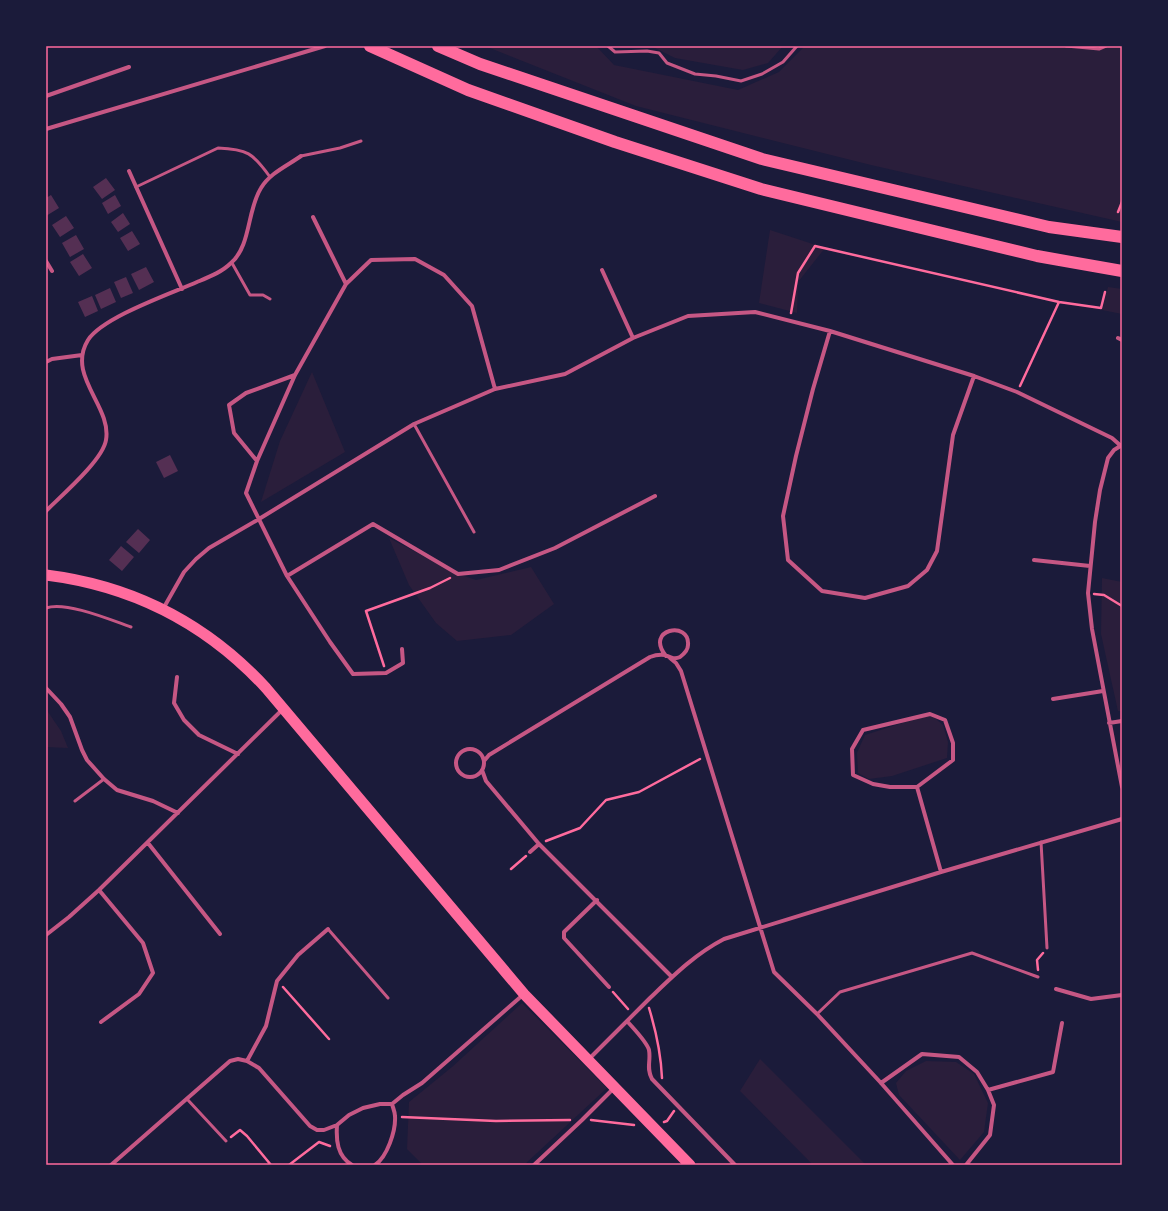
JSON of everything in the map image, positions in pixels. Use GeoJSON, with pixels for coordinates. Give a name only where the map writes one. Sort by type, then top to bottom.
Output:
{"type":"FeatureCollection","features":[{"type":"Feature","properties":{"kind":"highway"},"geometry":{"type":"LineString","coordinates":[[370,46],[468,90],[615,142],[761,189],[1037,256],[1122,271]]}},
{"type":"Feature","properties":{"kind":"highway"},"geometry":{"type":"LineString","coordinates":[[438,46],[480,64],[762,159],[1048,227],[1122,237]]}},
{"type":"Feature","properties":{"kind":"highway"},"geometry":{"type":"LineString","coordinates":[[46,575],[124,592],[163,609],[204,633],[239,661],[283,708],[524,994],[690,1165]]}},
{"type":"Feature","properties":{"kind":"street"},"geometry":{"type":"LineString","coordinates":[[46,129],[325,46]]}},
{"type":"Feature","properties":{"kind":"street"},"geometry":{"type":"LineString","coordinates":[[46,96],[129,67]]}},
{"type":"Feature","properties":{"kind":"street"},"geometry":{"type":"LineString","coordinates":[[46,511],[96,460],[100,455],[106,441],[106,423],[89,388],[83,370],[82,355],[88,340],[99,329],[118,316],[216,274],[232,263],[240,251],[254,203],[261,188],[270,177],[301,156]]}},
{"type":"Feature","properties":{"kind":"street"},"geometry":{"type":"LineString","coordinates":[[129,171],[182,289]]}},
{"type":"Feature","properties":{"kind":"street"},"geometry":{"type":"LineString","coordinates":[[313,218],[346,284]]}},
{"type":"Feature","properties":{"kind":"street"},"geometry":{"type":"LineString","coordinates":[[402,649],[403,663],[386,672],[353,674],[330,642],[287,576],[246,492],[257,461],[295,375],[346,284],[371,260],[415,259],[444,275],[472,306],[495,389]]}},
{"type":"Feature","properties":{"kind":"street"},"geometry":{"type":"LineString","coordinates":[[46,261],[52,271]]}},
{"type":"Feature","properties":{"kind":"street"},"geometry":{"type":"LineString","coordinates":[[602,270],[633,338]]}},
{"type":"Feature","properties":{"kind":"street"},"geometry":{"type":"LineString","coordinates":[[163,609],[184,572],[208,548],[259,519],[414,424],[495,389],[565,374],[633,338],[688,316],[755,312],[830,331],[974,376],[1018,392],[1112,438],[1121,446],[1114,450],[1108,458],[1100,490],[1088,593],[1090,617],[1122,787]]}},
{"type":"Feature","properties":{"kind":"street"},"geometry":{"type":"LineString","coordinates":[[830,331],[809,404],[783,516],[788,560],[822,591],[865,598],[908,586],[927,570],[937,551],[953,435],[974,376]]}},
{"type":"Feature","properties":{"kind":"street"},"geometry":{"type":"LineString","coordinates":[[46,362],[52,359],[82,355]]}},
{"type":"Feature","properties":{"kind":"street"},"geometry":{"type":"LineString","coordinates":[[257,461],[234,433],[229,405],[246,393],[295,375]]}},
{"type":"Feature","properties":{"kind":"street"},"geometry":{"type":"LineString","coordinates":[[287,576],[373,524],[458,574],[476,571],[500,570],[555,548],[655,496]]}},
{"type":"Feature","properties":{"kind":"street"},"geometry":{"type":"LineString","coordinates":[[1034,560],[1090,566]]}},
{"type":"Feature","properties":{"kind":"street"},"geometry":{"type":"LineString","coordinates":[[484,761],[481,754],[471,748],[462,750],[457,755],[455,762],[458,772],[467,777],[476,776],[482,770],[484,761],[488,755],[650,657],[657,655],[668,657],[679,657],[685,654],[688,643],[687,638],[683,633],[669,630],[662,636],[660,645],[661,650],[668,657],[676,663],[681,671],[774,972],[881,1083],[953,1165]]}},
{"type":"Feature","properties":{"kind":"street"},"geometry":{"type":"LineString","coordinates":[[177,677],[174,703],[184,720],[199,735],[238,754]]}},
{"type":"Feature","properties":{"kind":"street"},"geometry":{"type":"LineString","coordinates":[[46,688],[61,704],[70,717],[82,750],[104,780],[117,790],[153,801],[178,813]]}},
{"type":"Feature","properties":{"kind":"street"},"geometry":{"type":"LineString","coordinates":[[1053,699],[1103,691]]}},
{"type":"Feature","properties":{"kind":"street"},"geometry":{"type":"LineString","coordinates":[[46,934],[69,917],[99,890],[283,708]]}},
{"type":"Feature","properties":{"kind":"street"},"geometry":{"type":"LineString","coordinates":[[930,714],[945,720],[953,743],[953,760],[917,787],[890,787],[873,784],[853,775],[852,749],[863,730],[930,714]]}},
{"type":"Feature","properties":{"kind":"street"},"geometry":{"type":"LineString","coordinates":[[1109,723],[1122,721]]}},
{"type":"Feature","properties":{"kind":"street"},"geometry":{"type":"LineString","coordinates":[[482,770],[486,781],[539,844],[597,900],[672,977]]}},
{"type":"Feature","properties":{"kind":"street"},"geometry":{"type":"LineString","coordinates":[[917,787],[941,872]]}},
{"type":"Feature","properties":{"kind":"street"},"geometry":{"type":"LineString","coordinates":[[587,1060],[672,977],[708,947],[724,938],[1122,819]]}},
{"type":"Feature","properties":{"kind":"street"},"geometry":{"type":"LineString","coordinates":[[148,843],[220,934]]}},
{"type":"Feature","properties":{"kind":"street"},"geometry":{"type":"LineString","coordinates":[[530,852],[539,844]]}},
{"type":"Feature","properties":{"kind":"street"},"geometry":{"type":"LineString","coordinates":[[99,890],[142,943],[153,973],[139,994],[101,1022]]}},
{"type":"Feature","properties":{"kind":"street"},"geometry":{"type":"LineString","coordinates":[[597,900],[564,932],[564,938],[608,987]]}},
{"type":"Feature","properties":{"kind":"street"},"geometry":{"type":"LineString","coordinates":[[247,1061],[266,1026],[277,981],[298,955],[328,929]]}},
{"type":"Feature","properties":{"kind":"street"},"geometry":{"type":"LineString","coordinates":[[1056,989],[1091,999],[1122,995]]}},
{"type":"Feature","properties":{"kind":"street"},"geometry":{"type":"LineString","coordinates":[[111,1165],[188,1100],[230,1061],[238,1059],[247,1061],[258,1068],[310,1126],[317,1130],[324,1130],[337,1125],[349,1115],[363,1108],[380,1104],[392,1104],[422,1083],[524,994]]}},
{"type":"Feature","properties":{"kind":"street"},"geometry":{"type":"LineString","coordinates":[[627,1021],[648,1047],[648,1073],[652,1079],[735,1165]]}},
{"type":"Feature","properties":{"kind":"street"},"geometry":{"type":"LineString","coordinates":[[988,1090],[1053,1072],[1062,1023]]}},
{"type":"Feature","properties":{"kind":"street"},"geometry":{"type":"LineString","coordinates":[[881,1083],[922,1054],[959,1057],[977,1072],[988,1090],[994,1105],[990,1135],[966,1165]]}},
{"type":"Feature","properties":{"kind":"street"},"geometry":{"type":"LineString","coordinates":[[534,1165],[614,1088]]}},
{"type":"Feature","properties":{"kind":"street"},"geometry":{"type":"LineString","coordinates":[[375,1165],[382,1161],[392,1138],[395,1117],[392,1104]]}},
{"type":"Feature","properties":{"kind":"street"},"geometry":{"type":"LineString","coordinates":[[337,1125],[336,1140],[338,1148],[352,1165]]}},
{"type":"Feature","properties":{"kind":"lane"},"geometry":{"type":"LineString","coordinates":[[608,46],[615,52],[647,51],[659,53],[667,63],[695,74],[741,81],[762,74],[782,62],[797,46]]}},
{"type":"Feature","properties":{"kind":"lane"},"geometry":{"type":"LineString","coordinates":[[1066,46],[1099,49],[1106,46]]}},
{"type":"Feature","properties":{"kind":"lane"},"geometry":{"type":"LineString","coordinates":[[301,156],[340,148],[361,141]]}},
{"type":"Feature","properties":{"kind":"lane"},"geometry":{"type":"LineString","coordinates":[[136,187],[218,148],[232,148],[246,152],[258,161],[270,177]]}},
{"type":"Feature","properties":{"kind":"lane"},"geometry":{"type":"LineString","coordinates":[[232,263],[250,295],[262,295],[270,299]]}},
{"type":"Feature","properties":{"kind":"lane"},"geometry":{"type":"LineString","coordinates":[[414,424],[474,532]]}},
{"type":"Feature","properties":{"kind":"lane"},"geometry":{"type":"LineString","coordinates":[[46,608],[52,606],[65,607],[131,626]]}},
{"type":"Feature","properties":{"kind":"lane"},"geometry":{"type":"LineString","coordinates":[[75,801],[104,780]]}},
{"type":"Feature","properties":{"kind":"lane"},"geometry":{"type":"LineString","coordinates":[[1041,842],[1047,948]]}},
{"type":"Feature","properties":{"kind":"lane"},"geometry":{"type":"LineString","coordinates":[[328,929],[388,998]]}},
{"type":"Feature","properties":{"kind":"lane"},"geometry":{"type":"LineString","coordinates":[[816,1014],[840,992],[972,953],[1038,977]]}},
{"type":"Feature","properties":{"kind":"lane"},"geometry":{"type":"LineString","coordinates":[[188,1100],[226,1141]]}},
{"type":"Feature","properties":{"kind":"path"},"geometry":{"type":"LineString","coordinates":[[1118,212],[1122,202]]}},
{"type":"Feature","properties":{"kind":"path"},"geometry":{"type":"LineString","coordinates":[[790,321],[798,273],[814,246],[1059,302],[1101,308],[1105,292]]}},
{"type":"Feature","properties":{"kind":"path"},"geometry":{"type":"LineString","coordinates":[[1018,392],[1059,302]]}},
{"type":"Feature","properties":{"kind":"path"},"geometry":{"type":"LineString","coordinates":[[386,672],[366,611],[430,588],[458,574]]}},
{"type":"Feature","properties":{"kind":"path"},"geometry":{"type":"LineString","coordinates":[[1088,593],[1104,595],[1122,606]]}},
{"type":"Feature","properties":{"kind":"path"},"geometry":{"type":"LineString","coordinates":[[539,844],[580,828],[606,800],[639,792],[707,755]]}},
{"type":"Feature","properties":{"kind":"path"},"geometry":{"type":"LineString","coordinates":[[511,869],[530,852]]}},
{"type":"Feature","properties":{"kind":"path"},"geometry":{"type":"LineString","coordinates":[[277,981],[329,1039]]}},
{"type":"Feature","properties":{"kind":"path"},"geometry":{"type":"LineString","coordinates":[[608,987],[634,1014]]}},
{"type":"Feature","properties":{"kind":"path"},"geometry":{"type":"LineString","coordinates":[[395,1117],[496,1121],[582,1120],[653,1126],[667,1121],[678,1105]]}},
{"type":"Feature","properties":{"kind":"path"},"geometry":{"type":"LineString","coordinates":[[226,1141],[240,1130],[247,1136],[271,1165]]}},
{"type":"Feature","properties":{"kind":"path"},"geometry":{"type":"LineString","coordinates":[[289,1165],[319,1142],[338,1148]]}},
{"type":"Feature","properties":{"kind":"shaded area"},"geometry":{"type":"Polygon","coordinates":[[[485,46],[596,46],[614,65],[738,90],[779,72],[805,46],[1122,46],[1122,222],[871,165],[636,106],[485,46]]]}},
{"type":"Feature","properties":{"kind":"shaded area"},"geometry":{"type":"Polygon","coordinates":[[[651,46],[783,46],[768,63],[743,70],[675,58],[651,46]]]}},
{"type":"Feature","properties":{"kind":"shaded area"},"geometry":{"type":"Polygon","coordinates":[[[770,230],[825,248],[798,282],[797,313],[759,303],[770,230]]]}},
{"type":"Feature","properties":{"kind":"shaded area"},"geometry":{"type":"Polygon","coordinates":[[[1108,287],[1122,289],[1122,314],[1102,310],[1108,287]]]}},
{"type":"Feature","properties":{"kind":"shaded area"},"geometry":{"type":"Polygon","coordinates":[[[312,372],[345,452],[261,502],[280,441],[312,372]]]}},
{"type":"Feature","properties":{"kind":"shaded area"},"geometry":{"type":"Polygon","coordinates":[[[389,538],[458,574],[476,580],[531,567],[554,604],[511,635],[457,641],[436,623],[409,585],[389,538]]]}},
{"type":"Feature","properties":{"kind":"shaded area"},"geometry":{"type":"Polygon","coordinates":[[[1102,578],[1122,582],[1122,711],[1118,711],[1101,634],[1102,578]]]}},
{"type":"Feature","properties":{"kind":"shaded area"},"geometry":{"type":"Polygon","coordinates":[[[46,709],[61,731],[68,748],[46,747],[46,709]]]}},
{"type":"Feature","properties":{"kind":"shaded area"},"geometry":{"type":"Polygon","coordinates":[[[930,714],[943,725],[948,742],[947,758],[892,776],[869,779],[858,773],[857,753],[865,735],[930,714]]]}},
{"type":"Feature","properties":{"kind":"shaded area"},"geometry":{"type":"Polygon","coordinates":[[[522,1003],[607,1088],[524,1165],[423,1165],[407,1149],[409,1102],[452,1067],[522,1003]]]}},
{"type":"Feature","properties":{"kind":"shaded area"},"geometry":{"type":"Polygon","coordinates":[[[760,1059],[866,1165],[813,1165],[740,1091],[760,1059]]]}},
{"type":"Feature","properties":{"kind":"shaded area"},"geometry":{"type":"Polygon","coordinates":[[[926,1061],[956,1062],[974,1074],[988,1103],[984,1132],[960,1160],[899,1095],[896,1083],[906,1071],[926,1061]]]}},
{"type":"Feature","properties":{"kind":"building"},"geometry":{"type":"Polygon","coordinates":[[[106,178],[115,190],[102,199],[93,187],[106,178]]]}},
{"type":"Feature","properties":{"kind":"building"},"geometry":{"type":"Polygon","coordinates":[[[51,195],[59,208],[46,216],[46,198],[51,195]]]}},
{"type":"Feature","properties":{"kind":"building"},"geometry":{"type":"Polygon","coordinates":[[[115,195],[121,206],[108,214],[102,203],[115,195]]]}},
{"type":"Feature","properties":{"kind":"building"},"geometry":{"type":"Polygon","coordinates":[[[123,213],[130,224],[118,232],[111,222],[123,213]]]}},
{"type":"Feature","properties":{"kind":"building"},"geometry":{"type":"Polygon","coordinates":[[[66,216],[74,228],[60,237],[52,225],[66,216]]]}},
{"type":"Feature","properties":{"kind":"building"},"geometry":{"type":"Polygon","coordinates":[[[132,231],[140,244],[128,251],[120,238],[132,231]]]}},
{"type":"Feature","properties":{"kind":"building"},"geometry":{"type":"Polygon","coordinates":[[[76,235],[84,249],[70,257],[62,243],[76,235]]]}},
{"type":"Feature","properties":{"kind":"building"},"geometry":{"type":"Polygon","coordinates":[[[83,254],[92,268],[79,276],[70,262],[83,254]]]}},
{"type":"Feature","properties":{"kind":"building"},"geometry":{"type":"Polygon","coordinates":[[[146,267],[154,282],[139,290],[131,274],[146,267]]]}},
{"type":"Feature","properties":{"kind":"building"},"geometry":{"type":"Polygon","coordinates":[[[126,277],[133,293],[121,298],[114,282],[126,277]]]}},
{"type":"Feature","properties":{"kind":"building"},"geometry":{"type":"Polygon","coordinates":[[[110,288],[116,302],[101,309],[95,295],[110,288]]]}},
{"type":"Feature","properties":{"kind":"building"},"geometry":{"type":"Polygon","coordinates":[[[92,296],[98,311],[85,317],[78,302],[92,296]]]}},
{"type":"Feature","properties":{"kind":"building"},"geometry":{"type":"Polygon","coordinates":[[[170,455],[178,471],[164,478],[156,462],[170,455]]]}},
{"type":"Feature","properties":{"kind":"building"},"geometry":{"type":"Polygon","coordinates":[[[138,529],[150,540],[139,553],[126,542],[138,529]]]}},
{"type":"Feature","properties":{"kind":"building"},"geometry":{"type":"Polygon","coordinates":[[[121,546],[134,557],[122,571],[109,560],[121,546]]]}}]}
